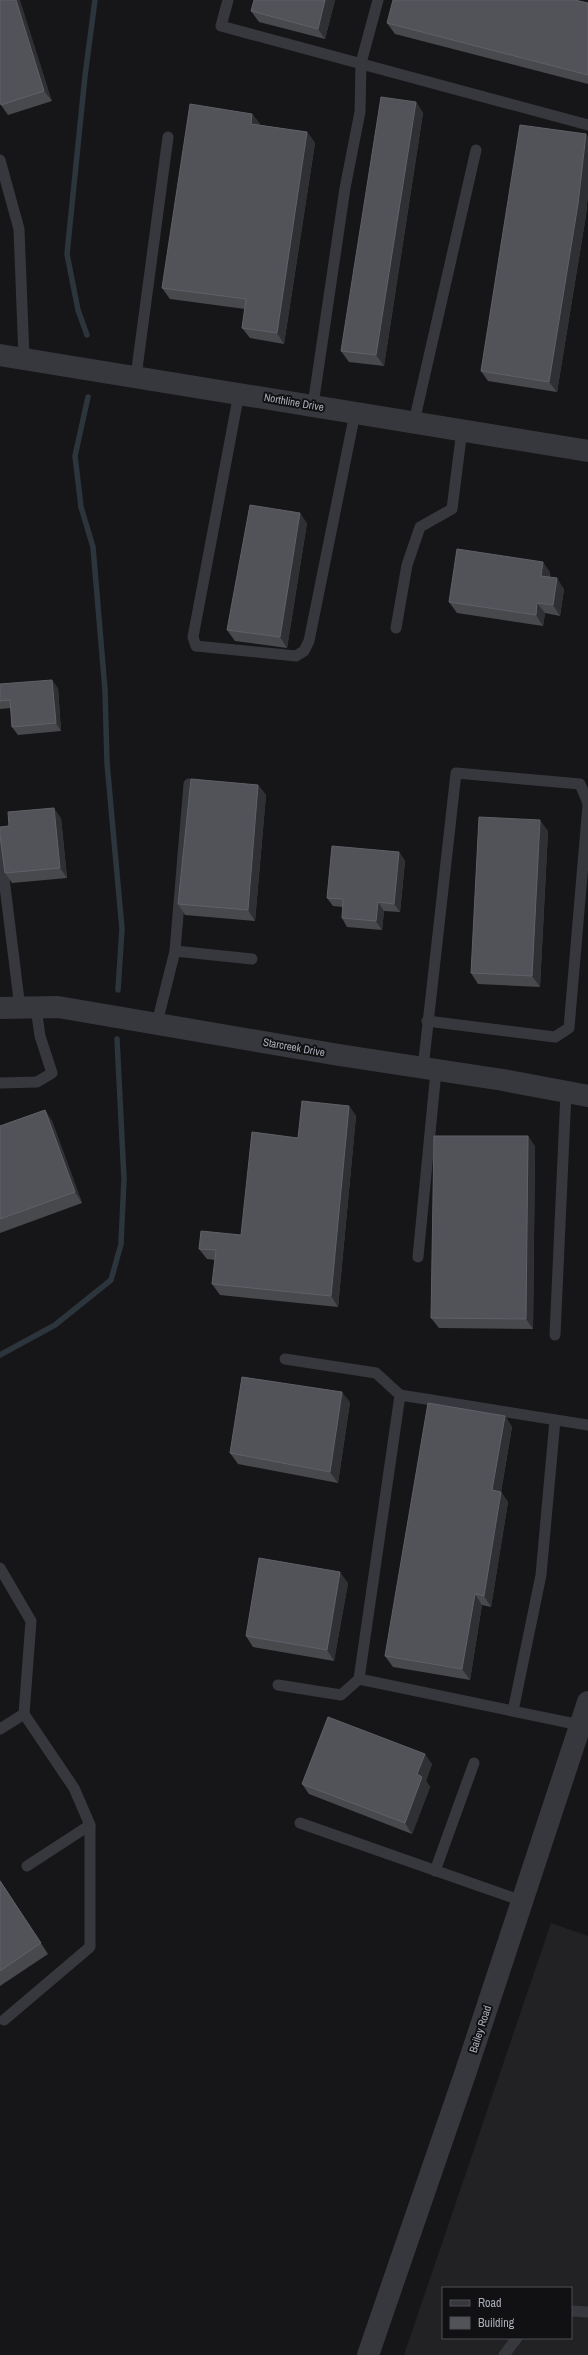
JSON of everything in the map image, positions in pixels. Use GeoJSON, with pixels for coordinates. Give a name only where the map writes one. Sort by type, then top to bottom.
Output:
{"type":"FeatureCollection","features":[{"type":"Feature","properties":{"kind":"street","name":"Northline Drive"},"geometry":{"type":"LineString","coordinates":[[0,354],[588,451]]}},
{"type":"Feature","properties":{"kind":"street","name":"Starcreek Drive"},"geometry":{"type":"LineString","coordinates":[[18,1008],[58,1007],[503,1080],[588,1096]]}},
{"type":"Feature","properties":{"kind":"street","name":"Bailey Road"},"geometry":{"type":"LineString","coordinates":[[368,2355],[466,2074],[588,1702]]}},
{"type":"Feature","properties":{"kind":"lane"},"geometry":{"type":"LineString","coordinates":[[228,0],[221,26],[588,125]]}},
{"type":"Feature","properties":{"kind":"lane"},"geometry":{"type":"LineString","coordinates":[[313,405],[344,195],[360,112],[361,63],[378,0]]}},
{"type":"Feature","properties":{"kind":"lane"},"geometry":{"type":"LineString","coordinates":[[136,376],[168,137]]}},
{"type":"Feature","properties":{"kind":"lane"},"geometry":{"type":"LineString","coordinates":[[414,422],[476,150]]}},
{"type":"Feature","properties":{"kind":"lane"},"geometry":{"type":"LineString","coordinates":[[0,160],[19,229],[24,358]]}},
{"type":"Feature","properties":{"kind":"lane"},"geometry":{"type":"LineString","coordinates":[[239,393],[193,637],[196,646],[296,656],[304,652],[309,641],[355,413]]}},
{"type":"Feature","properties":{"kind":"lane"},"geometry":{"type":"LineString","coordinates":[[396,628],[407,565],[420,527],[452,509],[462,430]]}},
{"type":"Feature","properties":{"kind":"lane"},"geometry":{"type":"LineString","coordinates":[[418,1257],[429,1069],[427,1021],[456,773],[580,784],[588,804],[569,1028],[555,1036],[427,1021]]}},
{"type":"Feature","properties":{"kind":"lane"},"geometry":{"type":"LineString","coordinates":[[156,1023],[175,951],[189,784]]}},
{"type":"Feature","properties":{"kind":"lane"},"geometry":{"type":"LineString","coordinates":[[0,846],[18,1008],[40,1036],[52,1073],[36,1082],[0,1083]]}},
{"type":"Feature","properties":{"kind":"lane"},"geometry":{"type":"LineString","coordinates":[[175,951],[252,958]]}},
{"type":"Feature","properties":{"kind":"lane"},"geometry":{"type":"LineString","coordinates":[[555,1335],[566,1092]]}},
{"type":"Feature","properties":{"kind":"lane"},"geometry":{"type":"LineString","coordinates":[[285,1359],[376,1373],[400,1395],[588,1425]]}},
{"type":"Feature","properties":{"kind":"lane"},"geometry":{"type":"LineString","coordinates":[[278,1685],[341,1695],[359,1679],[400,1395]]}},
{"type":"Feature","properties":{"kind":"lane"},"geometry":{"type":"LineString","coordinates":[[512,1711],[541,1575],[555,1420]]}},
{"type":"Feature","properties":{"kind":"lane"},"geometry":{"type":"LineString","coordinates":[[0,1568],[31,1621],[24,1714],[74,1788],[90,1825],[90,1947],[4,2020]]}},
{"type":"Feature","properties":{"kind":"lane"},"geometry":{"type":"LineString","coordinates":[[359,1679],[580,1726]]}},
{"type":"Feature","properties":{"kind":"lane"},"geometry":{"type":"LineString","coordinates":[[0,1729],[24,1714]]}},
{"type":"Feature","properties":{"kind":"lane"},"geometry":{"type":"LineString","coordinates":[[435,1871],[474,1763]]}},
{"type":"Feature","properties":{"kind":"lane"},"geometry":{"type":"LineString","coordinates":[[300,1824],[522,1901]]}},
{"type":"Feature","properties":{"kind":"lane"},"geometry":{"type":"LineString","coordinates":[[27,1866],[90,1825]]}},
{"type":"Feature","properties":{"kind":"lane"},"geometry":{"type":"LineString","coordinates":[[572,2311],[588,2312]]}},
{"type":"Feature","properties":{"kind":"lane"},"geometry":{"type":"LineString","coordinates":[[504,2355],[516,2339]]}},
{"type":"Feature","properties":{"kind":"shaded area"},"geometry":{"type":"Polygon","coordinates":[[[551,1923],[588,1936],[588,2355],[404,2355],[551,1923]]]}},
{"type":"Feature","properties":{"kind":"building"},"geometry":{"type":"Polygon","coordinates":[[[0,0],[16,0],[44,91],[1,105],[0,101],[0,0]]]}},
{"type":"Feature","properties":{"kind":"building"},"geometry":{"type":"Polygon","coordinates":[[[254,0],[325,0],[318,29],[251,11],[254,0]]]}},
{"type":"Feature","properties":{"kind":"building"},"geometry":{"type":"Polygon","coordinates":[[[393,0],[575,0],[588,3],[588,75],[387,23],[393,0]]]}},
{"type":"Feature","properties":{"kind":"building"},"geometry":{"type":"Polygon","coordinates":[[[381,97],[416,102],[376,355],[341,351],[381,97]]]}},
{"type":"Feature","properties":{"kind":"building"},"geometry":{"type":"Polygon","coordinates":[[[190,104],[252,114],[251,124],[307,132],[277,333],[242,328],[246,299],[162,288],[190,104]]]}},
{"type":"Feature","properties":{"kind":"building"},"geometry":{"type":"Polygon","coordinates":[[[520,125],[586,134],[578,204],[549,382],[481,371],[520,125]]]}},
{"type":"Feature","properties":{"kind":"building"},"geometry":{"type":"Polygon","coordinates":[[[250,505],[300,513],[280,637],[227,630],[250,505]]]}},
{"type":"Feature","properties":{"kind":"building"},"geometry":{"type":"Polygon","coordinates":[[[457,549],[543,562],[541,576],[557,578],[553,605],[537,603],[536,615],[449,602],[457,549]]]}},
{"type":"Feature","properties":{"kind":"building"},"geometry":{"type":"Polygon","coordinates":[[[52,680],[56,723],[12,727],[10,700],[0,701],[0,684],[52,680]]]}},
{"type":"Feature","properties":{"kind":"building"},"geometry":{"type":"Polygon","coordinates":[[[191,779],[258,785],[248,910],[178,904],[191,779]]]}},
{"type":"Feature","properties":{"kind":"building"},"geometry":{"type":"Polygon","coordinates":[[[54,808],[60,868],[5,873],[0,827],[9,826],[8,812],[54,808]]]}},
{"type":"Feature","properties":{"kind":"building"},"geometry":{"type":"Polygon","coordinates":[[[479,817],[540,820],[532,976],[471,973],[479,817]]]}},
{"type":"Feature","properties":{"kind":"building"},"geometry":{"type":"Polygon","coordinates":[[[332,846],[399,852],[394,904],[378,902],[376,921],[342,918],[343,899],[327,898],[332,846]]]}},
{"type":"Feature","properties":{"kind":"building"},"geometry":{"type":"Polygon","coordinates":[[[302,1101],[349,1106],[331,1296],[212,1284],[216,1250],[199,1249],[201,1231],[241,1235],[252,1132],[298,1138],[302,1101]]]}},
{"type":"Feature","properties":{"kind":"building"},"geometry":{"type":"Polygon","coordinates":[[[45,1110],[75,1192],[0,1219],[0,1126],[45,1110]]]}},
{"type":"Feature","properties":{"kind":"building"},"geometry":{"type":"Polygon","coordinates":[[[434,1136],[528,1136],[526,1319],[431,1318],[434,1136]]]}},
{"type":"Feature","properties":{"kind":"building"},"geometry":{"type":"Polygon","coordinates":[[[242,1377],[342,1392],[330,1472],[230,1453],[242,1377]]]}},
{"type":"Feature","properties":{"kind":"building"},"geometry":{"type":"Polygon","coordinates":[[[428,1403],[505,1416],[492,1490],[501,1492],[484,1596],[475,1594],[462,1669],[385,1656],[428,1403]]]}},
{"type":"Feature","properties":{"kind":"building"},"geometry":{"type":"Polygon","coordinates":[[[259,1558],[340,1572],[327,1650],[246,1636],[259,1558]]]}},
{"type":"Feature","properties":{"kind":"building"},"geometry":{"type":"Polygon","coordinates":[[[328,1717],[425,1754],[417,1774],[422,1777],[405,1823],[302,1784],[328,1717]]]}},
{"type":"Feature","properties":{"kind":"building"},"geometry":{"type":"Polygon","coordinates":[[[0,1881],[41,1943],[0,1971],[0,1881]]]}},
{"type":"Feature","properties":{"kind":"waterway"},"geometry":{"type":"LineString","coordinates":[[87,335],[78,310],[67,254],[85,76],[95,0]]}},
{"type":"Feature","properties":{"kind":"waterway"},"geometry":{"type":"LineString","coordinates":[[88,397],[75,456],[81,507],[93,547],[105,690],[107,763],[122,929],[118,990]]}},
{"type":"Feature","properties":{"kind":"waterway"},"geometry":{"type":"LineString","coordinates":[[0,1355],[55,1325],[111,1280],[121,1244],[124,1179],[117,1039]]}}]}
